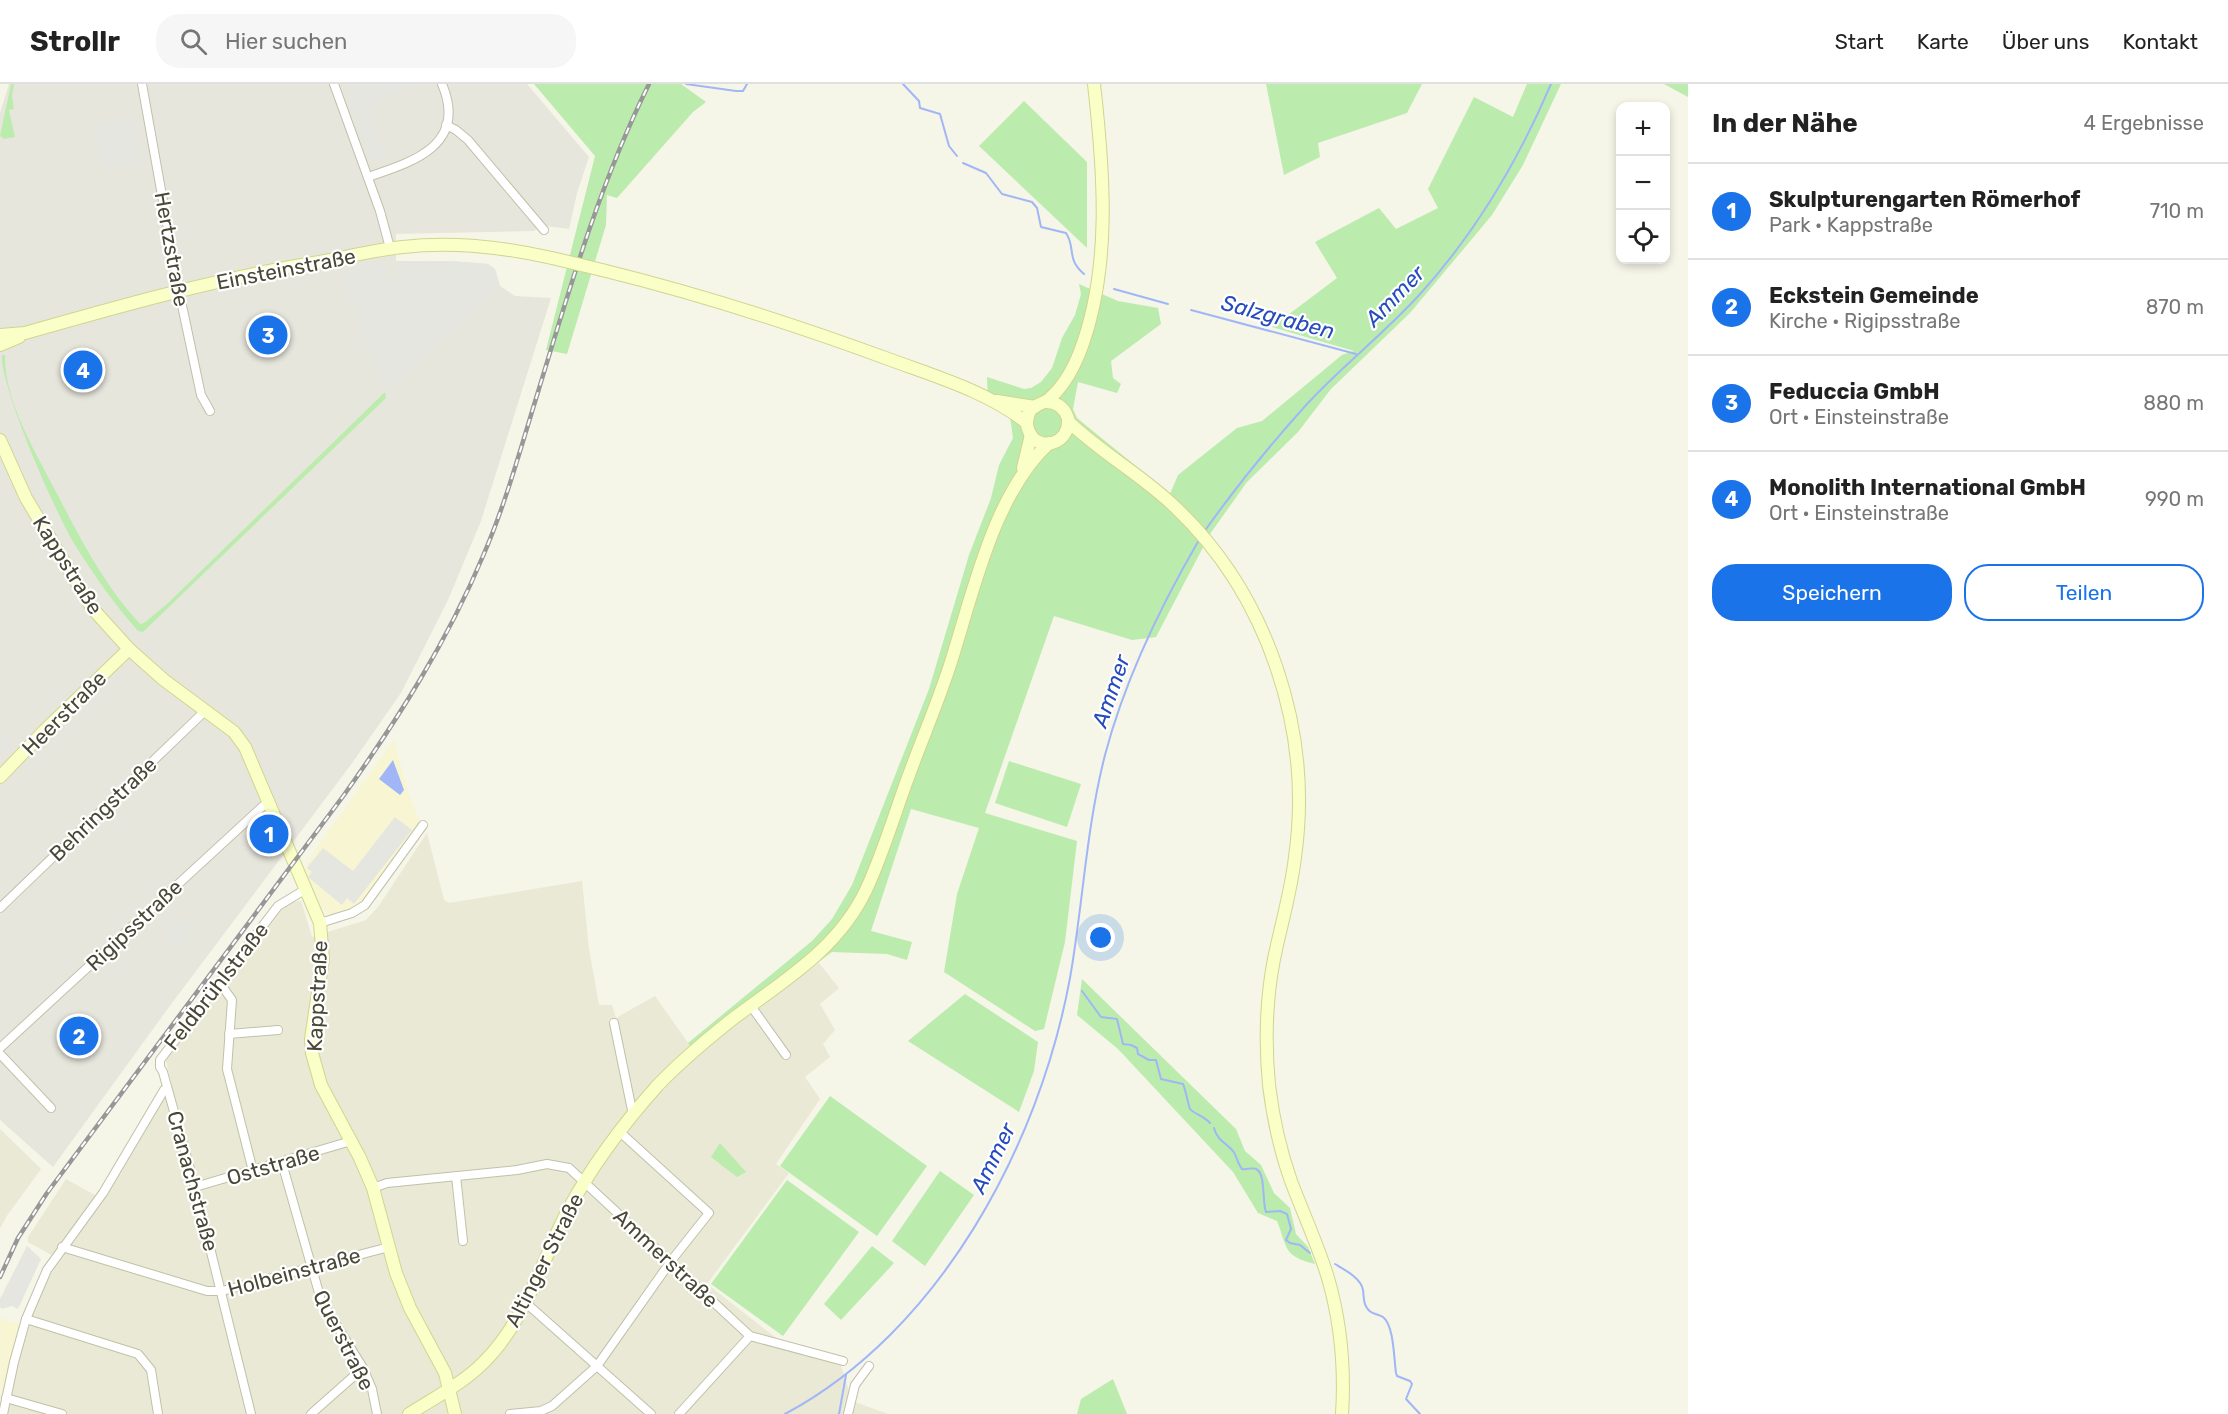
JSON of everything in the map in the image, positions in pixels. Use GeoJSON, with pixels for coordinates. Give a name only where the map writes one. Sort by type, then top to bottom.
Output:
{"type":"FeatureCollection","features":[{"type":"Feature","properties":{"kind":"street","name":"Hertzstraße"},"geometry":{"type":"LineString","coordinates":[[142,84],[201,395],[210,411]]}},
{"type":"Feature","properties":{"kind":"street"},"geometry":{"type":"LineString","coordinates":[[334,84],[387,232],[390,249]]}},
{"type":"Feature","properties":{"kind":"street"},"geometry":{"type":"LineString","coordinates":[[368,177],[423,156],[437,142],[446,125],[448,107],[442,84]]}},
{"type":"Feature","properties":{"kind":"street"},"geometry":{"type":"LineString","coordinates":[[1061,439],[1068,429],[1068,421],[1063,408],[1069,376],[1091,315],[1101,246],[1100,139],[1094,84]]}},
{"type":"Feature","properties":{"kind":"street"},"geometry":{"type":"LineString","coordinates":[[446,125],[468,140],[544,230]]}},
{"type":"Feature","properties":{"kind":"street","name":"Einsteinstraße"},"geometry":{"type":"LineString","coordinates":[[0,345],[25,333],[180,290],[390,249],[464,245],[510,249],[552,258],[683,292],[805,330],[993,400]]}},
{"type":"Feature","properties":{"kind":"street","name":"Einsteinstraße"},"geometry":{"type":"LineString","coordinates":[[0,335],[25,333]]}},
{"type":"Feature","properties":{"kind":"street"},"geometry":{"type":"LineString","coordinates":[[1022,472],[1030,412],[1069,376]]}},
{"type":"Feature","properties":{"kind":"street"},"geometry":{"type":"LineString","coordinates":[[993,400],[1054,403],[1063,408]]}},
{"type":"Feature","properties":{"kind":"street"},"geometry":{"type":"LineString","coordinates":[[993,400],[1029,429],[1041,442],[1049,443],[1061,439],[1094,445]]}},
{"type":"Feature","properties":{"kind":"street"},"geometry":{"type":"LineString","coordinates":[[1068,421],[1094,445],[1145,480],[1210,545],[1243,595],[1265,638],[1286,698],[1295,739],[1299,787],[1298,837],[1269,988],[1266,1031],[1268,1072],[1273,1113],[1283,1154],[1323,1262],[1336,1309],[1342,1347],[1342,1414]]}},
{"type":"Feature","properties":{"kind":"street","name":"Kappstraße"},"geometry":{"type":"LineString","coordinates":[[0,440],[26,498],[61,560],[92,608],[129,649],[165,680],[234,732],[245,747],[320,923],[323,959],[313,1022],[312,1053],[321,1085],[373,1188],[396,1273],[410,1308],[445,1373],[455,1414]]}},
{"type":"Feature","properties":{"kind":"street"},"geometry":{"type":"LineString","coordinates":[[1022,472],[1049,443]]}},
{"type":"Feature","properties":{"kind":"street","name":"Altinger Straße"},"geometry":{"type":"LineString","coordinates":[[410,1414],[469,1376],[485,1362],[506,1336],[526,1303],[567,1213],[585,1182],[633,1115],[658,1085],[692,1053],[803,968],[827,947],[845,926],[860,902],[873,872],[943,687],[987,550],[1022,472]]}},
{"type":"Feature","properties":{"kind":"street","name":"Heerstraße"},"geometry":{"type":"LineString","coordinates":[[0,777],[129,649]]}},
{"type":"Feature","properties":{"kind":"street","name":"Behringstraße"},"geometry":{"type":"LineString","coordinates":[[0,908],[206,710]]}},
{"type":"Feature","properties":{"kind":"street","name":"Rigipsstraße"},"geometry":{"type":"LineString","coordinates":[[0,1048],[260,808],[269,804]]}},
{"type":"Feature","properties":{"kind":"street"},"geometry":{"type":"LineString","coordinates":[[320,923],[352,913],[370,901],[423,825]]}},
{"type":"Feature","properties":{"kind":"street","name":"Feldbrühlstraße"},"geometry":{"type":"LineString","coordinates":[[167,1088],[160,1067],[160,1058],[278,906],[306,888]]}},
{"type":"Feature","properties":{"kind":"street"},"geometry":{"type":"LineString","coordinates":[[219,982],[232,1000],[227,1069],[253,1171]]}},
{"type":"Feature","properties":{"kind":"street"},"geometry":{"type":"LineString","coordinates":[[751,1006],[786,1055]]}},
{"type":"Feature","properties":{"kind":"street"},"geometry":{"type":"LineString","coordinates":[[614,1023],[633,1115]]}},
{"type":"Feature","properties":{"kind":"street"},"geometry":{"type":"LineString","coordinates":[[229,1034],[242,1035],[278,1030]]}},
{"type":"Feature","properties":{"kind":"street"},"geometry":{"type":"LineString","coordinates":[[0,1054],[51,1108]]}},
{"type":"Feature","properties":{"kind":"street"},"geometry":{"type":"LineString","coordinates":[[3,1414],[26,1319],[47,1270],[103,1192],[167,1088]]}},
{"type":"Feature","properties":{"kind":"street","name":"Cranachstraße"},"geometry":{"type":"LineString","coordinates":[[167,1088],[222,1291],[251,1414]]}},
{"type":"Feature","properties":{"kind":"street"},"geometry":{"type":"LineString","coordinates":[[510,1414],[541,1411],[552,1406],[597,1366],[671,1261],[709,1213],[621,1133]]}},
{"type":"Feature","properties":{"kind":"street","name":"Oststraße"},"geometry":{"type":"LineString","coordinates":[[195,1187],[351,1142]]}},
{"type":"Feature","properties":{"kind":"street","name":"Querstraße"},"geometry":{"type":"LineString","coordinates":[[282,1162],[321,1300],[363,1368],[372,1389],[376,1414]]}},
{"type":"Feature","properties":{"kind":"street","name":"Ammerstraße"},"geometry":{"type":"LineString","coordinates":[[373,1188],[387,1183],[517,1170],[547,1164],[569,1168],[750,1336],[843,1361]]}},
{"type":"Feature","properties":{"kind":"street"},"geometry":{"type":"LineString","coordinates":[[456,1176],[463,1241]]}},
{"type":"Feature","properties":{"kind":"street","name":"Holbeinstraße"},"geometry":{"type":"LineString","coordinates":[[62,1247],[207,1291],[222,1291],[389,1247]]}},
{"type":"Feature","properties":{"kind":"street"},"geometry":{"type":"LineString","coordinates":[[526,1303],[651,1414]]}},
{"type":"Feature","properties":{"kind":"street"},"geometry":{"type":"LineString","coordinates":[[26,1319],[138,1354],[152,1371],[158,1414]]}},
{"type":"Feature","properties":{"kind":"street"},"geometry":{"type":"LineString","coordinates":[[679,1414],[750,1336]]}},
{"type":"Feature","properties":{"kind":"street"},"geometry":{"type":"LineString","coordinates":[[848,1414],[855,1385],[869,1366]]}},
{"type":"Feature","properties":{"kind":"street"},"geometry":{"type":"LineString","coordinates":[[310,1414],[363,1368]]}},
{"type":"Feature","properties":{"kind":"street"},"geometry":{"type":"LineString","coordinates":[[6,1398],[62,1414]]}},
{"type":"Feature","properties":{"kind":"shaded area"},"geometry":{"type":"Polygon","coordinates":[[[9,84],[527,84],[589,157],[577,193],[569,229],[546,226],[533,231],[396,234],[396,261],[488,264],[495,269],[500,286],[515,296],[551,298],[481,521],[448,600],[401,693],[350,766],[169,1007],[53,1167],[0,1120],[0,113],[9,84]]]}},
{"type":"Feature","properties":{"kind":"shaded area"},"geometry":{"type":"Polygon","coordinates":[[[348,84],[420,84],[380,101],[376,106],[372,121],[386,155],[371,161],[345,98],[353,95],[348,84]]]}},
{"type":"Feature","properties":{"kind":"shaded area"},"geometry":{"type":"Polygon","coordinates":[[[133,116],[143,164],[102,170],[93,124],[133,116]]]}},
{"type":"Feature","properties":{"kind":"shaded area"},"geometry":{"type":"Polygon","coordinates":[[[451,261],[488,264],[495,269],[500,286],[469,318],[386,392],[364,339],[340,269],[384,262],[389,280],[397,279],[396,262],[451,261]]]}},
{"type":"Feature","properties":{"kind":"shaded area"},"geometry":{"type":"Polygon","coordinates":[[[1,731],[15,745],[2,758],[0,756],[1,731]]]}},
{"type":"Feature","properties":{"kind":"shaded area"},"geometry":{"type":"Polygon","coordinates":[[[394,740],[409,795],[420,821],[362,901],[348,911],[330,915],[321,907],[303,872],[315,850],[394,740]]]}},
{"type":"Feature","properties":{"kind":"shaded area"},"geometry":{"type":"Polygon","coordinates":[[[395,817],[412,830],[354,904],[347,898],[342,905],[308,877],[312,872],[307,868],[323,848],[353,871],[395,817]]]}},
{"type":"Feature","properties":{"kind":"shaded area"},"geometry":{"type":"Polygon","coordinates":[[[259,822],[271,850],[268,852],[259,831],[253,824],[259,822]]]}},
{"type":"Feature","properties":{"kind":"shaded area"},"geometry":{"type":"Polygon","coordinates":[[[427,833],[444,900],[449,903],[582,881],[589,949],[599,1005],[612,1005],[616,1018],[655,996],[695,1053],[819,963],[839,988],[820,1004],[835,1030],[823,1044],[830,1057],[805,1077],[820,1099],[776,1164],[789,1173],[707,1284],[780,1341],[838,1356],[852,1401],[888,1414],[7,1414],[26,1328],[36,1302],[59,1259],[28,1242],[28,1237],[66,1179],[100,1198],[172,1085],[165,1057],[277,910],[287,903],[301,901],[312,937],[366,920],[378,907],[427,833]]]}},
{"type":"Feature","properties":{"kind":"shaded area"},"geometry":{"type":"Polygon","coordinates":[[[187,918],[193,929],[186,933],[189,939],[173,947],[165,929],[187,918]]]}},
{"type":"Feature","properties":{"kind":"shaded area"},"geometry":{"type":"Polygon","coordinates":[[[0,1129],[41,1169],[0,1228],[0,1129]]]}},
{"type":"Feature","properties":{"kind":"shaded area"},"geometry":{"type":"Polygon","coordinates":[[[27,1246],[41,1259],[18,1309],[12,1306],[2,1309],[0,1299],[27,1246]]]}},
{"type":"Feature","properties":{"kind":"shaded area"},"geometry":{"type":"Polygon","coordinates":[[[0,1318],[20,1325],[6,1376],[1,1414],[0,1318]]]}},
{"type":"Feature","properties":{"kind":"green space"},"geometry":{"type":"Polygon","coordinates":[[[11,84],[14,84],[12,96],[14,109],[9,110],[15,137],[4,139],[0,136],[11,84]]]}},
{"type":"Feature","properties":{"kind":"green space"},"geometry":{"type":"Polygon","coordinates":[[[534,84],[681,84],[706,102],[693,112],[617,198],[607,195],[606,225],[567,354],[546,350],[595,156],[534,84]]]}},
{"type":"Feature","properties":{"kind":"green space"},"geometry":{"type":"Polygon","coordinates":[[[1266,84],[1422,84],[1407,113],[1318,143],[1320,157],[1284,175],[1266,84]]]}},
{"type":"Feature","properties":{"kind":"green space"},"geometry":{"type":"Polygon","coordinates":[[[1527,84],[1561,84],[1523,165],[1492,215],[1410,313],[1331,389],[1298,432],[1247,482],[1210,534],[1156,637],[1132,640],[1054,616],[985,813],[1077,841],[1065,942],[1044,1029],[1035,1031],[944,972],[957,894],[979,828],[911,809],[871,931],[912,942],[907,960],[887,954],[832,952],[695,1053],[688,1043],[812,941],[832,919],[852,885],[929,689],[969,555],[991,498],[999,465],[1013,438],[1010,417],[988,404],[987,377],[1024,389],[1041,382],[1052,368],[1062,338],[1075,315],[1081,294],[1079,284],[1118,301],[1158,308],[1161,324],[1111,361],[1113,378],[1121,384],[1117,393],[1078,382],[1073,409],[1077,418],[1170,494],[1178,475],[1237,428],[1262,421],[1342,355],[1354,351],[1272,327],[1337,278],[1315,242],[1379,208],[1396,229],[1438,208],[1428,189],[1474,97],[1513,117],[1527,84]]]}},
{"type":"Feature","properties":{"kind":"green space"},"geometry":{"type":"Polygon","coordinates":[[[1664,84],[1688,84],[1688,97],[1664,84]]]}},
{"type":"Feature","properties":{"kind":"green space"},"geometry":{"type":"Polygon","coordinates":[[[1024,101],[1087,162],[1087,248],[979,146],[1024,101]]]}},
{"type":"Feature","properties":{"kind":"green space"},"geometry":{"type":"Polygon","coordinates":[[[2,355],[5,355],[9,389],[15,407],[38,457],[92,559],[114,593],[140,624],[167,604],[385,392],[386,398],[143,632],[138,631],[113,600],[66,529],[19,421],[10,394],[4,371],[2,355]]]}},
{"type":"Feature","properties":{"kind":"green space"},"geometry":{"type":"Polygon","coordinates":[[[1009,761],[1081,784],[1067,827],[995,803],[1009,761]]]}},
{"type":"Feature","properties":{"kind":"green space"},"geometry":{"type":"Polygon","coordinates":[[[265,815],[278,846],[271,858],[269,853],[272,850],[259,820],[253,821],[252,819],[265,815]]]}},
{"type":"Feature","properties":{"kind":"green space"},"geometry":{"type":"Polygon","coordinates":[[[1082,979],[1236,1129],[1245,1151],[1261,1165],[1274,1193],[1290,1208],[1296,1234],[1308,1247],[1315,1264],[1297,1258],[1288,1250],[1277,1221],[1258,1213],[1233,1172],[1118,1049],[1077,1015],[1082,979]]]}},
{"type":"Feature","properties":{"kind":"green space"},"geometry":{"type":"Polygon","coordinates":[[[965,994],[1038,1042],[1034,1071],[1019,1112],[908,1041],[965,994]]]}},
{"type":"Feature","properties":{"kind":"green space"},"geometry":{"type":"Polygon","coordinates":[[[830,1096],[927,1166],[877,1236],[780,1166],[830,1096]]]}},
{"type":"Feature","properties":{"kind":"green space"},"geometry":{"type":"Polygon","coordinates":[[[720,1143],[746,1172],[737,1177],[711,1157],[720,1143]]]}},
{"type":"Feature","properties":{"kind":"green space"},"geometry":{"type":"Polygon","coordinates":[[[940,1171],[974,1195],[925,1266],[892,1241],[940,1171]]]}},
{"type":"Feature","properties":{"kind":"green space"},"geometry":{"type":"Polygon","coordinates":[[[787,1180],[859,1232],[783,1336],[711,1284],[787,1180]]]}},
{"type":"Feature","properties":{"kind":"green space"},"geometry":{"type":"Polygon","coordinates":[[[872,1246],[894,1263],[841,1320],[824,1304],[872,1246]]]}},
{"type":"Feature","properties":{"kind":"green space"},"geometry":{"type":"Polygon","coordinates":[[[1113,1379],[1127,1414],[1077,1414],[1081,1399],[1113,1379]]]}},
{"type":"Feature","properties":{"kind":"water"},"geometry":{"type":"Polygon","coordinates":[[[393,760],[404,790],[400,795],[379,779],[393,760]]]}},
{"type":"Feature","properties":{"kind":"waterway","name":"Salzgraben"},"geometry":{"type":"LineString","coordinates":[[686,84],[736,91],[743,91],[747,84]]}},
{"type":"Feature","properties":{"kind":"waterway","name":"Salzgraben"},"geometry":{"type":"LineString","coordinates":[[903,84],[919,101],[920,108],[940,114],[949,146],[957,156]]}},
{"type":"Feature","properties":{"kind":"waterway","name":"Ammer"},"geometry":{"type":"LineString","coordinates":[[1204,532],[1253,467],[1307,404],[1408,307],[1441,270],[1495,194],[1525,140],[1551,84]]}},
{"type":"Feature","properties":{"kind":"waterway","name":"Salzgraben"},"geometry":{"type":"LineString","coordinates":[[963,163],[986,173],[1002,194],[1032,202],[1037,208],[1041,227],[1066,233],[1075,263],[1084,274]]}},
{"type":"Feature","properties":{"kind":"waterway","name":"Salzgraben"},"geometry":{"type":"LineString","coordinates":[[1114,289],[1168,304]]}},
{"type":"Feature","properties":{"kind":"waterway","name":"Salzgraben"},"geometry":{"type":"LineString","coordinates":[[1191,310],[1356,354]]}},
{"type":"Feature","properties":{"kind":"waterway","name":"Ammer"},"geometry":{"type":"LineString","coordinates":[[785,1414],[840,1378],[891,1334],[935,1284],[974,1228],[1007,1168],[1034,1105],[1055,1042],[1070,978],[1093,811],[1113,727],[1145,644],[1199,540]]}},
{"type":"Feature","properties":{"kind":"waterway"},"geometry":{"type":"LineString","coordinates":[[1082,991],[1101,1017],[1117,1019],[1123,1044],[1137,1048],[1138,1054],[1149,1060],[1156,1060],[1161,1079],[1183,1084],[1190,1109],[1210,1123]]}},
{"type":"Feature","properties":{"kind":"waterway"},"geometry":{"type":"LineString","coordinates":[[1214,1128],[1219,1138],[1233,1151],[1242,1169],[1255,1168],[1259,1172],[1263,1182],[1266,1212],[1280,1211],[1287,1214],[1291,1229],[1286,1240],[1300,1245],[1310,1253]]}},
{"type":"Feature","properties":{"kind":"waterway"},"geometry":{"type":"LineString","coordinates":[[1335,1264],[1352,1275],[1362,1286],[1367,1308],[1387,1321],[1397,1376],[1412,1384],[1406,1399],[1420,1414]]}},
{"type":"Feature","properties":{"kind":"waterway","name":"Ammer"},"geometry":{"type":"LineString","coordinates":[[839,1414],[846,1375]]}},
{"type":"Feature","properties":{"kind":"railway"},"geometry":{"type":"LineString","coordinates":[[0,1277],[18,1238],[47,1193],[344,795],[402,709],[454,619],[499,516],[587,236],[615,159],[649,84]]}},
{"type":"Feature","properties":{"kind":"place","name":"Feduccia GmbH"},"geometry":{"type":"Point","coordinates":[268,335]}},
{"type":"Feature","properties":{"kind":"place","name":"Monolith International GmbH"},"geometry":{"type":"Point","coordinates":[83,370]}},
{"type":"Feature","properties":{"kind":"place","name":"Skulpturengarten Römerhof"},"geometry":{"type":"Point","coordinates":[269,834]}},
{"type":"Feature","properties":{"kind":"place","name":"Eckstein Gemeinde"},"geometry":{"type":"Point","coordinates":[79,1036]}}]}
